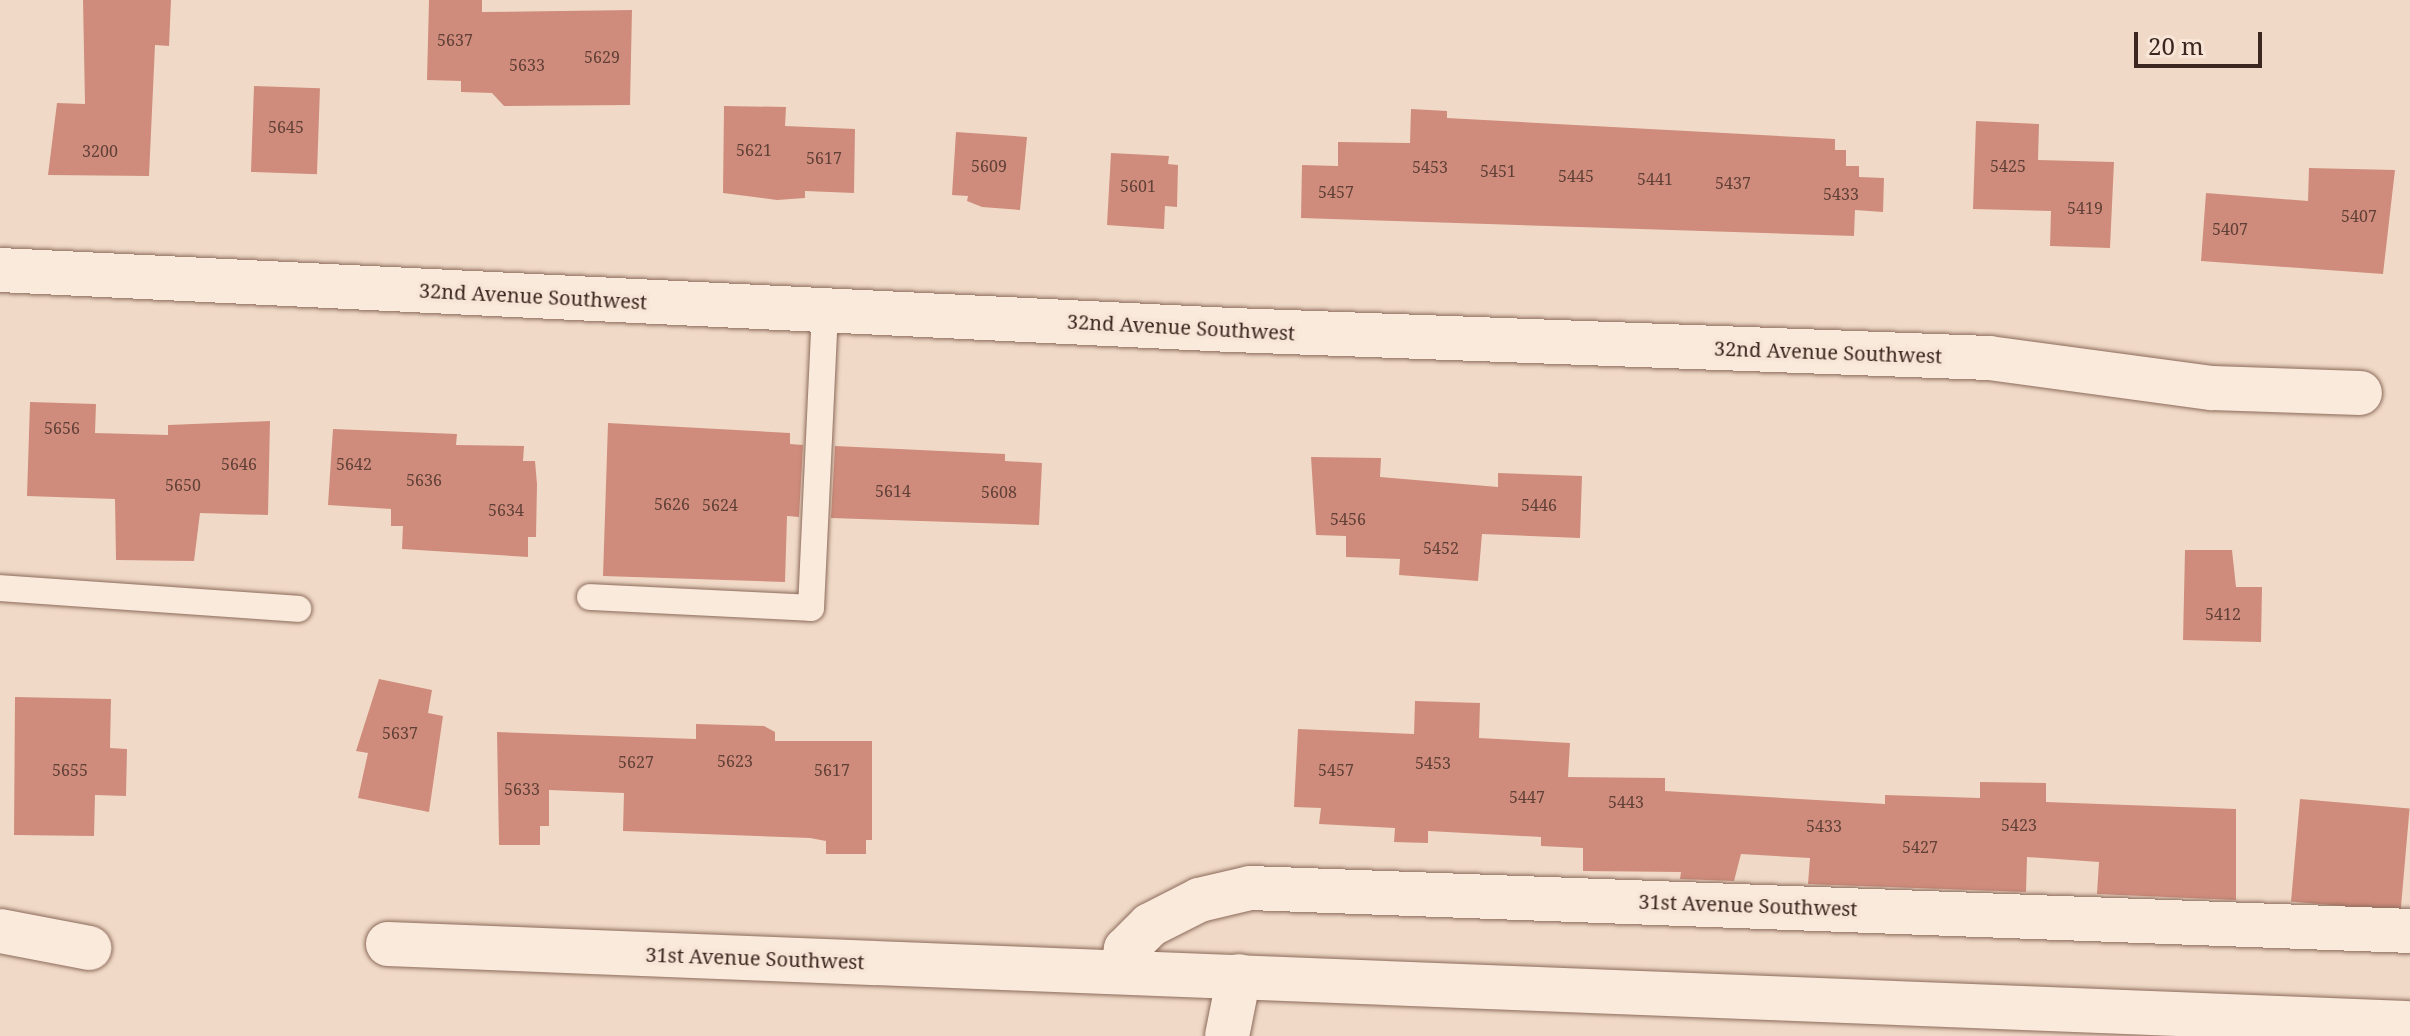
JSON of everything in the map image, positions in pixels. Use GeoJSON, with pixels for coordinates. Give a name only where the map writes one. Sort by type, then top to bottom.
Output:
{"type":"FeatureCollection","features":[{"type":"Feature","properties":{"kind":"street","name":"32nd Avenue Southwest"},"geometry":{"type":"LineString","coordinates":[[0,270],[825,310],[1989,358],[2212,388],[2360,393]]}},
{"type":"Feature","properties":{"kind":"street","name":"31st Avenue Southwest"},"geometry":{"type":"LineString","coordinates":[[1123,972],[1126,949],[1150,925],[1199,900],[1250,888],[2410,931]]}},
{"type":"Feature","properties":{"kind":"street"},"geometry":{"type":"LineString","coordinates":[[0,931],[89,948]]}},
{"type":"Feature","properties":{"kind":"street","name":"31st Avenue Southwest"},"geometry":{"type":"LineString","coordinates":[[388,944],[2410,1023]]}},
{"type":"Feature","properties":{"kind":"street"},"geometry":{"type":"LineString","coordinates":[[1227,1036],[1239,976]]}},
{"type":"Feature","properties":{"kind":"lane"},"geometry":{"type":"LineString","coordinates":[[590,597],[811,608],[825,310]]}},
{"type":"Feature","properties":{"kind":"lane"},"geometry":{"type":"LineString","coordinates":[[0,588],[298,609]]}},
{"type":"Feature","properties":{"kind":"building"},"geometry":{"type":"Polygon","coordinates":[[[83,0],[171,0],[169,46],[155,45],[149,176],[48,175],[57,103],[85,104],[83,0]]]}},
{"type":"Feature","properties":{"kind":"building"},"geometry":{"type":"Polygon","coordinates":[[[429,0],[482,0],[482,12],[632,10],[630,105],[504,106],[492,93],[461,92],[461,81],[427,80],[429,0]]]}},
{"type":"Feature","properties":{"kind":"building"},"geometry":{"type":"Polygon","coordinates":[[[254,86],[320,88],[317,174],[251,172],[254,86]]]}},
{"type":"Feature","properties":{"kind":"building"},"geometry":{"type":"Polygon","coordinates":[[[724,106],[786,107],[785,126],[855,129],[854,193],[805,191],[805,198],[777,200],[723,193],[724,106]]]}},
{"type":"Feature","properties":{"kind":"building"},"geometry":{"type":"Polygon","coordinates":[[[1411,109],[1447,111],[1447,118],[1835,139],[1835,150],[1846,150],[1846,166],[1859,166],[1859,177],[1884,178],[1883,212],[1855,210],[1854,236],[1301,218],[1302,165],[1338,166],[1338,142],[1410,143],[1411,109]]]}},
{"type":"Feature","properties":{"kind":"building"},"geometry":{"type":"Polygon","coordinates":[[[1976,121],[2039,124],[2038,160],[2114,162],[2110,248],[2050,246],[2051,211],[1973,209],[1976,121]]]}},
{"type":"Feature","properties":{"kind":"building"},"geometry":{"type":"Polygon","coordinates":[[[956,132],[1027,137],[1020,210],[982,207],[967,201],[968,196],[952,195],[956,132]]]}},
{"type":"Feature","properties":{"kind":"building"},"geometry":{"type":"Polygon","coordinates":[[[1111,153],[1169,156],[1168,164],[1178,165],[1177,207],[1165,206],[1164,229],[1107,225],[1111,153]]]}},
{"type":"Feature","properties":{"kind":"building"},"geometry":{"type":"Polygon","coordinates":[[[2309,168],[2395,170],[2383,274],[2201,261],[2206,193],[2308,201],[2309,168]]]}},
{"type":"Feature","properties":{"kind":"building"},"geometry":{"type":"Polygon","coordinates":[[[30,402],[96,404],[95,433],[168,435],[168,425],[270,421],[268,515],[200,513],[194,561],[116,560],[115,499],[27,496],[30,402]]]}},
{"type":"Feature","properties":{"kind":"building"},"geometry":{"type":"Polygon","coordinates":[[[608,423],[790,433],[790,444],[803,445],[799,517],[787,516],[785,582],[603,576],[608,423]]]}},
{"type":"Feature","properties":{"kind":"building"},"geometry":{"type":"Polygon","coordinates":[[[333,429],[457,434],[456,445],[524,446],[523,461],[535,461],[537,484],[536,537],[528,537],[528,557],[402,549],[403,526],[391,526],[391,509],[328,505],[333,429]]]}},
{"type":"Feature","properties":{"kind":"building"},"geometry":{"type":"Polygon","coordinates":[[[835,446],[1005,454],[1005,461],[1042,463],[1039,525],[831,518],[835,446]]]}},
{"type":"Feature","properties":{"kind":"building"},"geometry":{"type":"Polygon","coordinates":[[[1311,457],[1381,458],[1380,477],[1498,487],[1498,473],[1582,476],[1580,538],[1482,534],[1478,581],[1399,575],[1400,559],[1346,557],[1346,536],[1316,535],[1311,457]]]}},
{"type":"Feature","properties":{"kind":"building"},"geometry":{"type":"Polygon","coordinates":[[[2185,550],[2232,550],[2236,587],[2262,587],[2261,642],[2183,640],[2185,550]]]}},
{"type":"Feature","properties":{"kind":"building"},"geometry":{"type":"Polygon","coordinates":[[[379,679],[432,690],[428,713],[443,716],[429,812],[358,798],[368,753],[356,751],[379,679]]]}},
{"type":"Feature","properties":{"kind":"building"},"geometry":{"type":"Polygon","coordinates":[[[15,697],[111,699],[110,748],[127,749],[126,796],[95,795],[94,836],[14,835],[15,697]]]}},
{"type":"Feature","properties":{"kind":"building"},"geometry":{"type":"Polygon","coordinates":[[[1415,701],[1480,703],[1479,738],[1570,743],[1568,777],[1665,778],[1665,791],[1885,804],[1885,795],[1980,798],[1980,782],[2046,783],[2046,802],[2236,809],[2236,900],[2097,894],[2099,862],[2027,857],[2026,892],[1808,884],[1810,858],[1741,854],[1734,881],[1680,879],[1681,872],[1583,871],[1583,848],[1541,846],[1541,837],[1428,831],[1428,843],[1394,842],[1395,828],[1319,824],[1321,808],[1294,807],[1298,729],[1414,734],[1415,701]]]}},
{"type":"Feature","properties":{"kind":"building"},"geometry":{"type":"Polygon","coordinates":[[[696,724],[764,726],[775,732],[775,741],[872,741],[872,840],[866,840],[866,854],[826,854],[826,841],[810,838],[623,831],[624,793],[549,790],[549,826],[540,826],[540,845],[499,845],[497,732],[696,739],[696,724]]]}},
{"type":"Feature","properties":{"kind":"building"},"geometry":{"type":"Polygon","coordinates":[[[2300,799],[2410,809],[2401,911],[2291,902],[2300,799]]]}}]}
